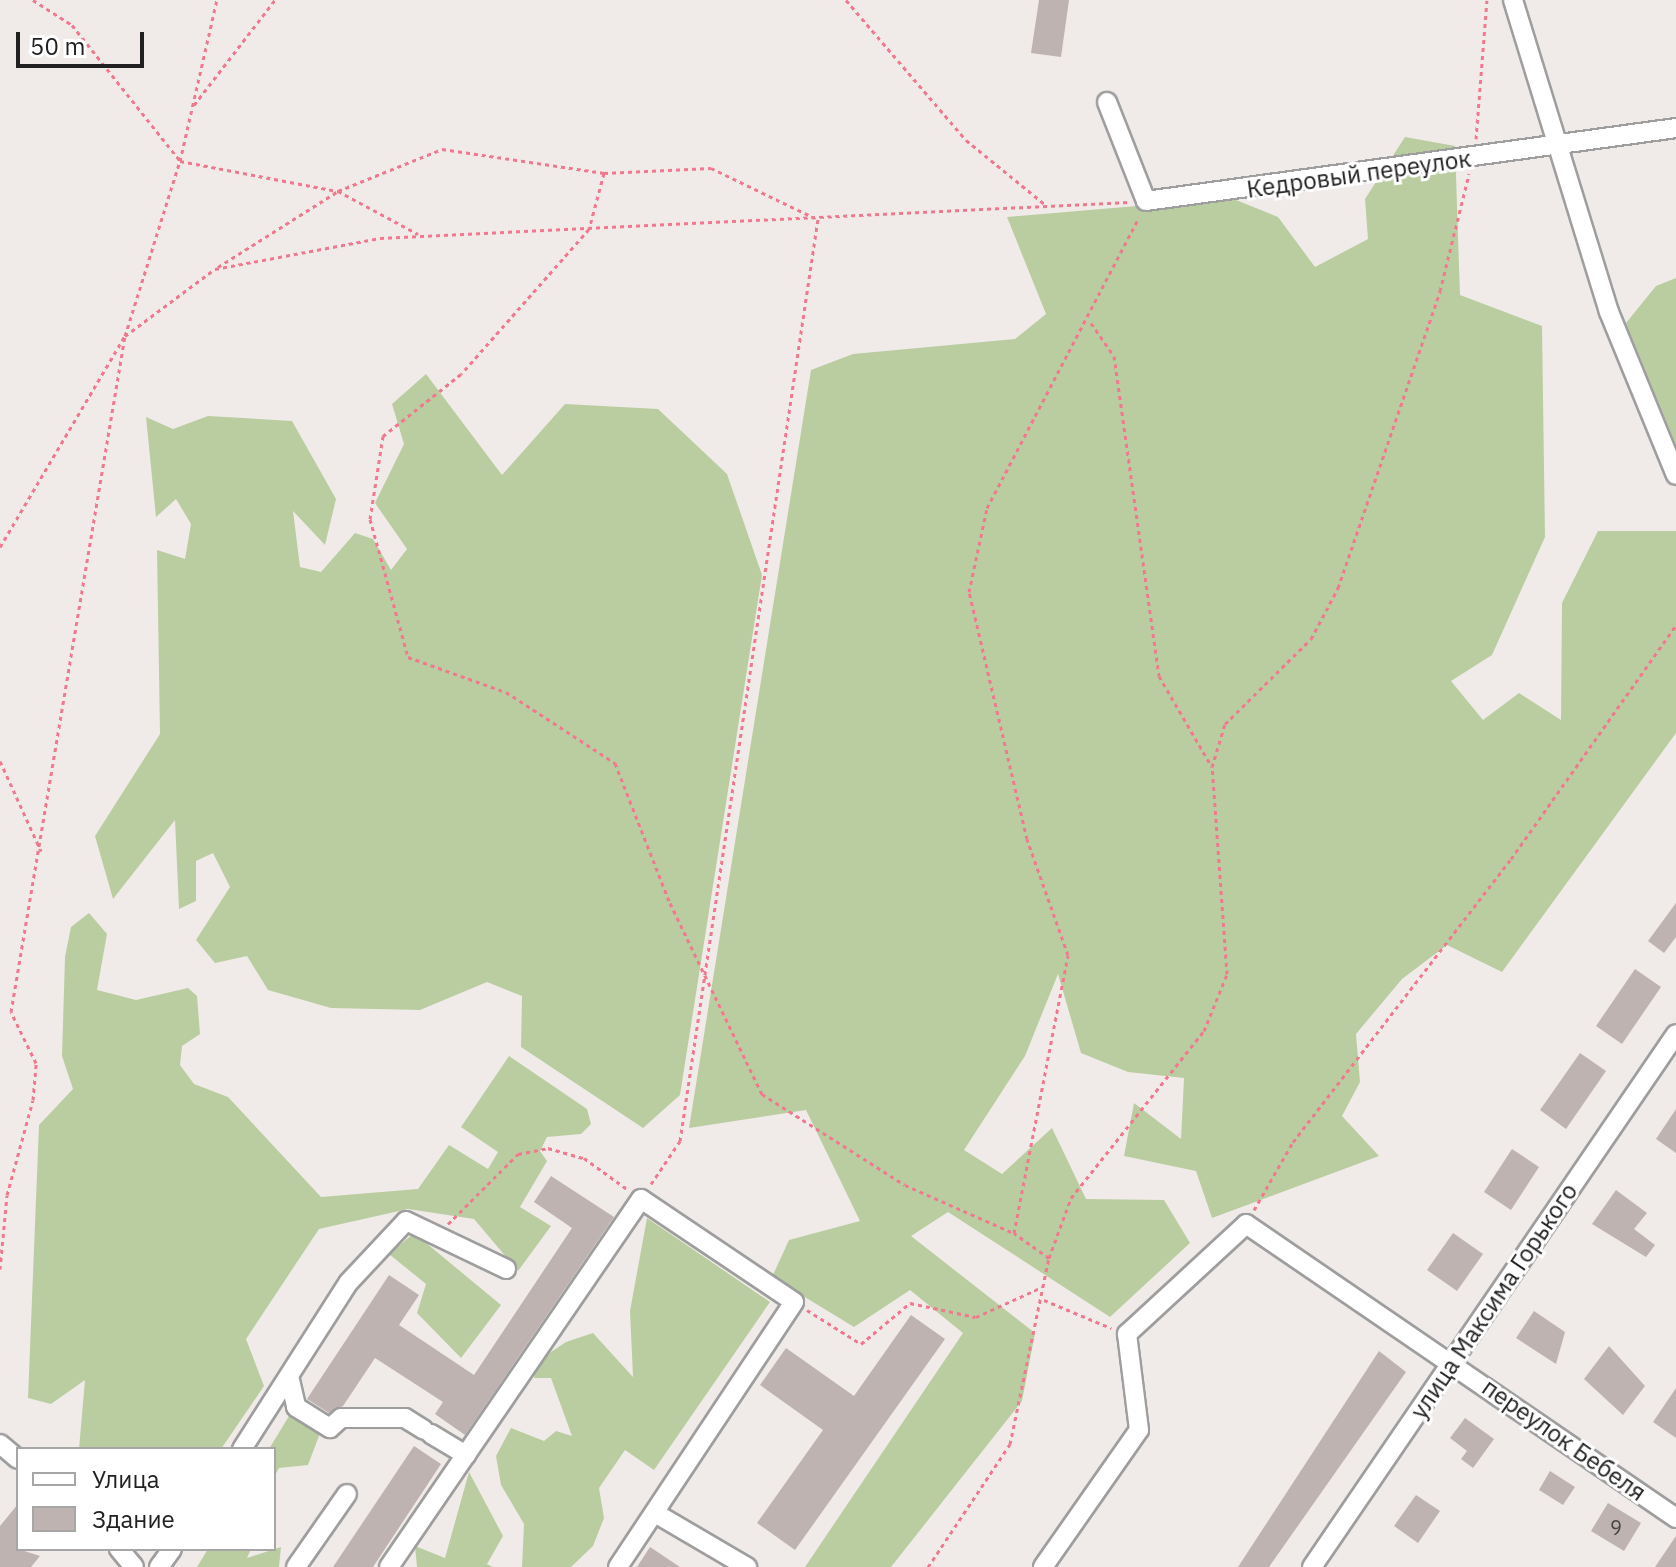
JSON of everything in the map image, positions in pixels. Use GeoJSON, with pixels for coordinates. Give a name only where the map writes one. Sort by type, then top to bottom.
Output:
{"type":"FeatureCollection","features":[{"type":"Feature","properties":{"kind":"street"},"geometry":{"type":"LineString","coordinates":[[1513,0],[1609,312],[1676,475]]}},
{"type":"Feature","properties":{"kind":"street"},"geometry":{"type":"LineString","coordinates":[[1107,102],[1146,201]]}},
{"type":"Feature","properties":{"kind":"street","name":"Кедровый переулок"},"geometry":{"type":"LineString","coordinates":[[1146,201],[1676,128]]}},
{"type":"Feature","properties":{"kind":"street","name":"улица Максима Горького"},"geometry":{"type":"LineString","coordinates":[[1312,1567],[1676,1034]]}},
{"type":"Feature","properties":{"kind":"street"},"geometry":{"type":"LineString","coordinates":[[389,1567],[641,1199],[794,1302],[618,1567]]}},
{"type":"Feature","properties":{"kind":"street"},"geometry":{"type":"LineString","coordinates":[[243,1447],[290,1380],[349,1282],[406,1221],[506,1269]]}},
{"type":"Feature","properties":{"kind":"street"},"geometry":{"type":"LineString","coordinates":[[1043,1567],[1139,1430],[1127,1334],[1246,1224]]}},
{"type":"Feature","properties":{"kind":"street","name":"переулок Бебеля"},"geometry":{"type":"LineString","coordinates":[[1246,1224],[1676,1518]]}},
{"type":"Feature","properties":{"kind":"street"},"geometry":{"type":"LineString","coordinates":[[290,1380],[296,1407],[330,1428],[341,1418],[405,1418],[466,1455]]}},
{"type":"Feature","properties":{"kind":"street"},"geometry":{"type":"LineString","coordinates":[[0,1444],[16,1457]]}},
{"type":"Feature","properties":{"kind":"street"},"geometry":{"type":"LineString","coordinates":[[296,1567],[347,1494]]}},
{"type":"Feature","properties":{"kind":"street"},"geometry":{"type":"LineString","coordinates":[[655,1513],[747,1567]]}},
{"type":"Feature","properties":{"kind":"street"},"geometry":{"type":"LineString","coordinates":[[121,1551],[134,1567]]}},
{"type":"Feature","properties":{"kind":"path"},"geometry":{"type":"LineString","coordinates":[[33,0],[72,25],[180,161],[338,191],[422,236]]}},
{"type":"Feature","properties":{"kind":"path"},"geometry":{"type":"LineString","coordinates":[[0,1269],[7,1195],[33,1100],[36,1063],[11,1012],[41,851],[125,336],[180,161],[217,0]]}},
{"type":"Feature","properties":{"kind":"path"},"geometry":{"type":"LineString","coordinates":[[193,106],[275,0]]}},
{"type":"Feature","properties":{"kind":"path"},"geometry":{"type":"LineString","coordinates":[[846,0],[966,140],[1047,206]]}},
{"type":"Feature","properties":{"kind":"path"},"geometry":{"type":"LineString","coordinates":[[928,1567],[1010,1444],[1044,1300],[1043,1286],[1049,1258],[1071,1198],[1204,1031],[1227,974],[1212,767],[1225,724],[1311,639],[1338,588],[1440,291],[1474,158],[1487,0]]}},
{"type":"Feature","properties":{"kind":"path"},"geometry":{"type":"LineString","coordinates":[[0,547],[125,336],[215,269],[338,191],[442,149],[604,173],[711,168],[818,219]]}},
{"type":"Feature","properties":{"kind":"path"},"geometry":{"type":"LineString","coordinates":[[604,173],[589,229],[461,374],[383,436],[370,519],[408,657],[506,692],[615,763],[670,903],[762,1094],[905,1185],[1014,1233],[1049,1258]]}},
{"type":"Feature","properties":{"kind":"path"},"geometry":{"type":"LineString","coordinates":[[215,269],[288,250],[422,236],[1146,201],[1090,322],[987,508],[969,592],[1027,839],[1068,955],[1014,1233]]}},
{"type":"Feature","properties":{"kind":"path"},"geometry":{"type":"LineString","coordinates":[[437,1236],[518,1154],[548,1148],[584,1158],[641,1199],[680,1141],[818,219]]}},
{"type":"Feature","properties":{"kind":"path"},"geometry":{"type":"LineString","coordinates":[[1090,322],[1114,356],[1159,676],[1212,767]]}},
{"type":"Feature","properties":{"kind":"path"},"geometry":{"type":"LineString","coordinates":[[1246,1224],[1293,1142],[1511,859],[1676,625]]}},
{"type":"Feature","properties":{"kind":"path"},"geometry":{"type":"LineString","coordinates":[[0,761],[41,851]]}},
{"type":"Feature","properties":{"kind":"path"},"geometry":{"type":"LineString","coordinates":[[794,1302],[861,1344],[910,1303],[976,1317],[1043,1286]]}},
{"type":"Feature","properties":{"kind":"path"},"geometry":{"type":"LineString","coordinates":[[1044,1300],[1127,1334]]}},
{"type":"Feature","properties":{"kind":"green space"},"geometry":{"type":"Polygon","coordinates":[[[1405,137],[1455,146],[1460,295],[1542,326],[1545,537],[1492,655],[1451,681],[1483,720],[1519,693],[1561,720],[1562,603],[1598,531],[1676,531],[1676,733],[1502,972],[1447,945],[1402,979],[1356,1034],[1360,1082],[1342,1116],[1379,1156],[1212,1218],[1196,1171],[1124,1156],[1134,1103],[1181,1139],[1184,1078],[1128,1072],[1081,1053],[1058,974],[1025,1056],[964,1150],[1002,1174],[1052,1128],[1086,1199],[1164,1200],[1190,1243],[1110,1317],[948,1212],[911,1236],[1035,1333],[1022,1401],[891,1567],[805,1567],[963,1333],[910,1290],[854,1327],[772,1277],[789,1240],[860,1221],[806,1110],[689,1128],[811,370],[853,354],[1015,339],[1046,314],[1007,217],[1231,198],[1278,217],[1315,267],[1368,239],[1365,199],[1405,137]]]}},
{"type":"Feature","properties":{"kind":"green space"},"geometry":{"type":"Polygon","coordinates":[[[1676,278],[1676,445],[1626,323],[1656,286],[1676,278]]]}},
{"type":"Feature","properties":{"kind":"green space"},"geometry":{"type":"Polygon","coordinates":[[[426,374],[502,475],[565,404],[658,409],[727,474],[762,575],[680,1095],[643,1128],[521,1047],[522,996],[487,982],[420,1010],[331,1008],[268,990],[247,956],[215,963],[196,940],[230,887],[213,853],[196,861],[196,901],[179,909],[175,820],[113,899],[95,836],[160,734],[157,550],[185,559],[191,524],[176,499],[156,517],[146,417],[173,429],[208,416],[292,421],[336,499],[325,545],[293,511],[300,567],[321,572],[355,533],[373,539],[391,570],[407,549],[375,503],[404,444],[392,404],[426,374]]]}},
{"type":"Feature","properties":{"kind":"green space"},"geometry":{"type":"Polygon","coordinates":[[[89,913],[107,934],[97,990],[136,1000],[188,988],[197,996],[200,1034],[182,1046],[180,1065],[194,1084],[228,1097],[321,1197],[418,1189],[449,1145],[488,1169],[498,1152],[461,1127],[509,1056],[587,1109],[591,1124],[581,1134],[547,1137],[540,1151],[547,1161],[520,1207],[551,1226],[518,1271],[474,1219],[408,1209],[319,1229],[246,1339],[264,1386],[222,1447],[79,1447],[85,1380],[51,1404],[28,1398],[39,1125],[73,1089],[62,1056],[65,957],[71,927],[89,913]]]}},
{"type":"Feature","properties":{"kind":"green space"},"geometry":{"type":"Polygon","coordinates":[[[647,1218],[770,1302],[654,1470],[625,1450],[599,1488],[604,1518],[593,1546],[571,1567],[522,1567],[524,1524],[501,1485],[496,1456],[511,1428],[544,1441],[556,1431],[572,1436],[551,1378],[534,1378],[536,1362],[566,1342],[593,1333],[633,1377],[630,1311],[647,1218]]]}},
{"type":"Feature","properties":{"kind":"green space"},"geometry":{"type":"Polygon","coordinates":[[[414,1233],[501,1305],[461,1358],[417,1313],[426,1284],[389,1254],[414,1233]]]}},
{"type":"Feature","properties":{"kind":"green space"},"geometry":{"type":"Polygon","coordinates":[[[292,1411],[322,1428],[308,1465],[279,1468],[276,1473],[276,1447],[270,1447],[292,1411]]]}},
{"type":"Feature","properties":{"kind":"green space"},"geometry":{"type":"Polygon","coordinates":[[[469,1472],[503,1536],[487,1564],[493,1567],[417,1567],[415,1546],[445,1558],[469,1472]]]}},
{"type":"Feature","properties":{"kind":"green space"},"geometry":{"type":"Polygon","coordinates":[[[281,1547],[279,1567],[197,1567],[207,1551],[250,1551],[247,1558],[281,1547]]]}},
{"type":"Feature","properties":{"kind":"building"},"geometry":{"type":"Polygon","coordinates":[[[1039,0],[1069,0],[1061,57],[1031,53],[1039,0]]]}},
{"type":"Feature","properties":{"kind":"building"},"geometry":{"type":"Polygon","coordinates":[[[1676,903],[1676,937],[1664,953],[1648,941],[1676,903]]]}},
{"type":"Feature","properties":{"kind":"building"},"geometry":{"type":"Polygon","coordinates":[[[1635,969],[1661,987],[1622,1044],[1596,1026],[1635,969]]]}},
{"type":"Feature","properties":{"kind":"building"},"geometry":{"type":"Polygon","coordinates":[[[1580,1053],[1606,1071],[1566,1129],[1540,1110],[1580,1053]]]}},
{"type":"Feature","properties":{"kind":"building"},"geometry":{"type":"Polygon","coordinates":[[[1676,1109],[1676,1153],[1656,1139],[1676,1109]]]}},
{"type":"Feature","properties":{"kind":"building"},"geometry":{"type":"Polygon","coordinates":[[[1512,1149],[1539,1167],[1511,1210],[1484,1192],[1512,1149]]]}},
{"type":"Feature","properties":{"kind":"building"},"geometry":{"type":"Polygon","coordinates":[[[551,1176],[614,1217],[465,1435],[435,1414],[443,1402],[375,1358],[343,1406],[329,1413],[307,1399],[389,1275],[419,1295],[399,1325],[474,1375],[572,1228],[534,1202],[551,1176]]]}},
{"type":"Feature","properties":{"kind":"building"},"geometry":{"type":"Polygon","coordinates":[[[1616,1190],[1647,1213],[1634,1229],[1655,1245],[1646,1257],[1592,1224],[1616,1190]]]}},
{"type":"Feature","properties":{"kind":"building"},"geometry":{"type":"Polygon","coordinates":[[[1453,1233],[1483,1254],[1457,1291],[1427,1270],[1453,1233]]]}},
{"type":"Feature","properties":{"kind":"building"},"geometry":{"type":"Polygon","coordinates":[[[1534,1311],[1565,1332],[1556,1364],[1516,1338],[1534,1311]]]}},
{"type":"Feature","properties":{"kind":"building"},"geometry":{"type":"Polygon","coordinates":[[[911,1315],[945,1339],[795,1550],[757,1523],[823,1430],[760,1385],[786,1348],[854,1396],[911,1315]]]}},
{"type":"Feature","properties":{"kind":"building"},"geometry":{"type":"Polygon","coordinates":[[[1609,1346],[1645,1386],[1623,1415],[1584,1379],[1609,1346]]]}},
{"type":"Feature","properties":{"kind":"building"},"geometry":{"type":"Polygon","coordinates":[[[1379,1351],[1406,1372],[1269,1567],[1238,1567],[1379,1351]]]}},
{"type":"Feature","properties":{"kind":"building"},"geometry":{"type":"Polygon","coordinates":[[[1676,1388],[1676,1438],[1653,1422],[1676,1388]]]}},
{"type":"Feature","properties":{"kind":"building"},"geometry":{"type":"Polygon","coordinates":[[[1465,1418],[1494,1439],[1473,1468],[1461,1459],[1467,1451],[1450,1438],[1465,1418]]]}},
{"type":"Feature","properties":{"kind":"building"},"geometry":{"type":"Polygon","coordinates":[[[414,1446],[441,1464],[373,1567],[333,1567],[414,1446]]]}},
{"type":"Feature","properties":{"kind":"building"},"geometry":{"type":"Polygon","coordinates":[[[1550,1471],[1575,1487],[1563,1505],[1539,1490],[1550,1471]]]}},
{"type":"Feature","properties":{"kind":"building"},"geometry":{"type":"Polygon","coordinates":[[[1416,1495],[1440,1511],[1418,1543],[1394,1526],[1416,1495]]]}},
{"type":"Feature","properties":{"kind":"building"},"geometry":{"type":"Polygon","coordinates":[[[1608,1503],[1641,1523],[1624,1551],[1591,1531],[1608,1503]]]}},
{"type":"Feature","properties":{"kind":"building"},"geometry":{"type":"Polygon","coordinates":[[[16,1506],[16,1551],[40,1556],[31,1567],[0,1567],[0,1526],[16,1506]]]}},
{"type":"Feature","properties":{"kind":"building"},"geometry":{"type":"Polygon","coordinates":[[[1676,1536],[1676,1567],[1655,1567],[1676,1536]]]}},
{"type":"Feature","properties":{"kind":"building"},"geometry":{"type":"Polygon","coordinates":[[[650,1547],[680,1567],[637,1567],[650,1547]]]}}]}
